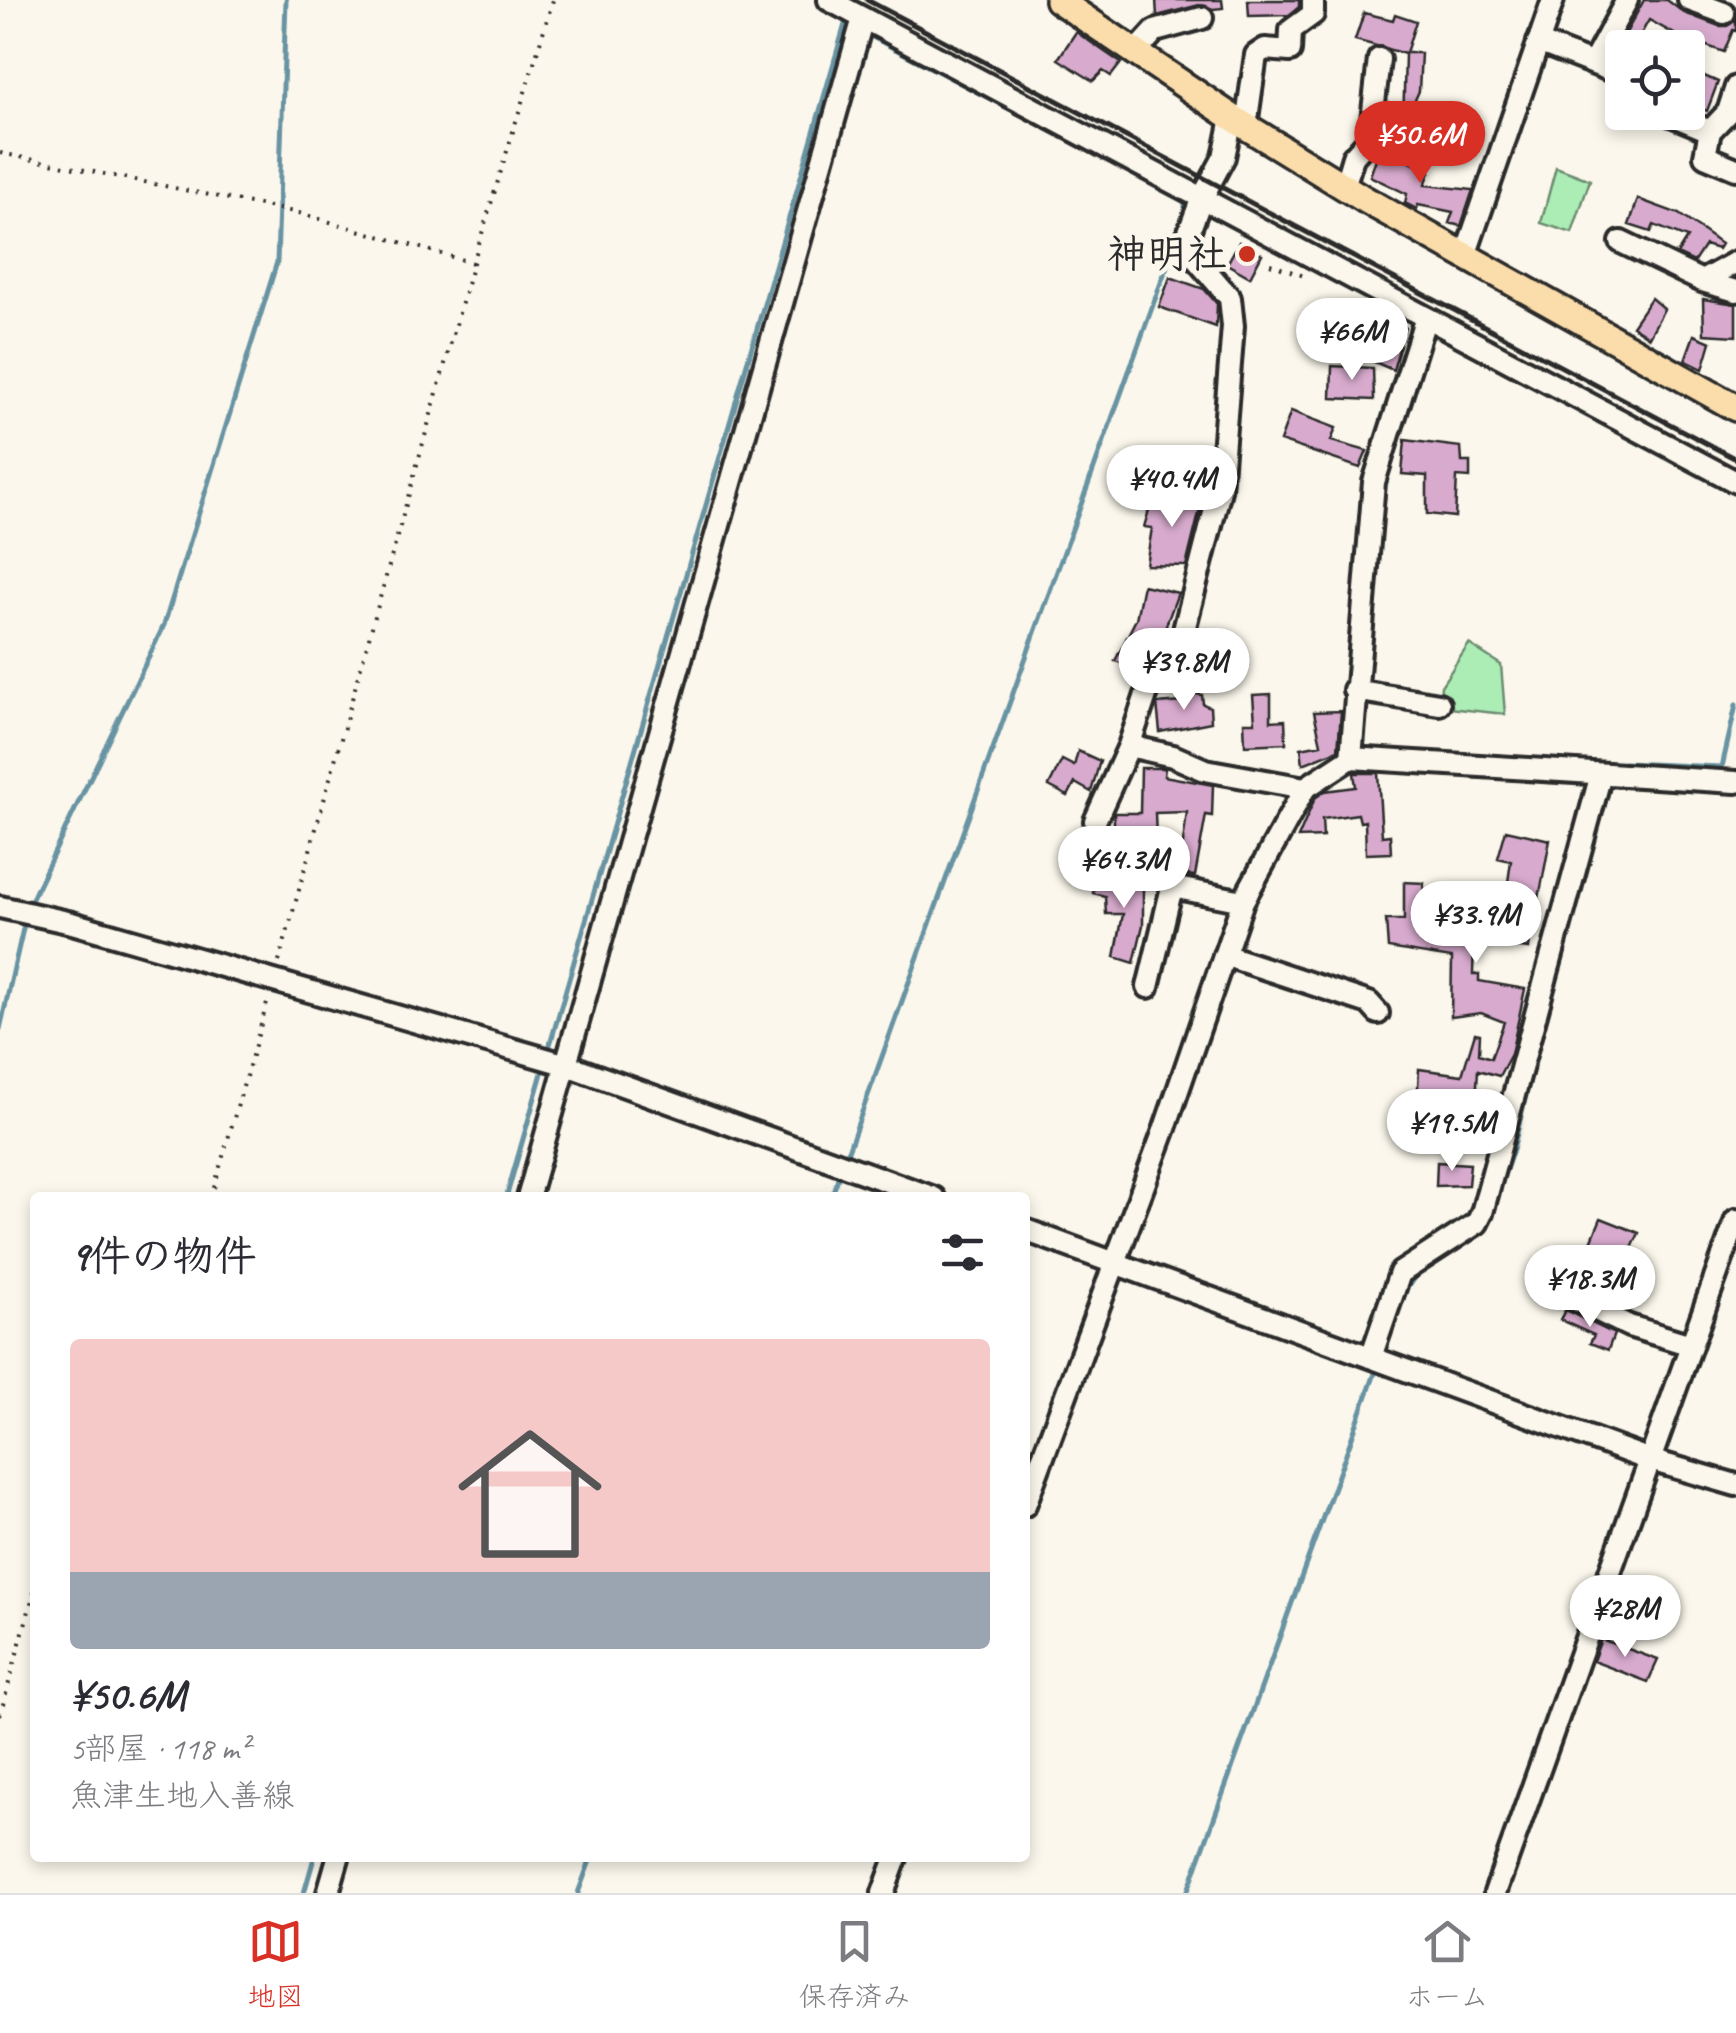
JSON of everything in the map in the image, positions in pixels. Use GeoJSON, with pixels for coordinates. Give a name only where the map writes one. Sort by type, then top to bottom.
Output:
{"type":"FeatureCollection","features":[{"type":"Feature","properties":{"kind":"main road"},"geometry":{"type":"LineString","coordinates":[[1058,0],[1088,9],[1136,53],[1344,187],[1735,404]]}},
{"type":"Feature","properties":{"kind":"street"},"geometry":{"type":"LineString","coordinates":[[829,0],[1736,482]]}},
{"type":"Feature","properties":{"kind":"street"},"geometry":{"type":"LineString","coordinates":[[1095,821],[1129,746],[1148,689],[1182,634],[1220,490],[1233,326],[1230,298],[1184,245],[1239,122],[1256,56],[1265,49],[1290,51],[1290,30],[1313,14],[1313,0]]}},
{"type":"Feature","properties":{"kind":"street"},"geometry":{"type":"LineString","coordinates":[[1465,256],[1552,0]]}},
{"type":"Feature","properties":{"kind":"street"},"geometry":{"type":"LineString","coordinates":[[1593,63],[1626,0]]}},
{"type":"Feature","properties":{"kind":"street"},"geometry":{"type":"LineString","coordinates":[[1688,0],[1724,13]]}},
{"type":"Feature","properties":{"kind":"street"},"geometry":{"type":"LineString","coordinates":[[530,1192],[863,18]]}},
{"type":"Feature","properties":{"kind":"street"},"geometry":{"type":"LineString","coordinates":[[1136,53],[1154,31],[1202,18]]}},
{"type":"Feature","properties":{"kind":"street"},"geometry":{"type":"LineString","coordinates":[[1538,42],[1605,68]]}},
{"type":"Feature","properties":{"kind":"street"},"geometry":{"type":"LineString","coordinates":[[1344,187],[1354,157],[1370,138],[1379,59]]}},
{"type":"Feature","properties":{"kind":"street"},"geometry":{"type":"LineString","coordinates":[[1736,86],[1728,112],[1710,131],[1705,156],[1736,169]]}},
{"type":"Feature","properties":{"kind":"street"},"geometry":{"type":"LineString","coordinates":[[1705,129],[1710,131]]}},
{"type":"Feature","properties":{"kind":"street"},"geometry":{"type":"LineString","coordinates":[[1621,242],[1702,282],[1736,291]]}},
{"type":"Feature","properties":{"kind":"street"},"geometry":{"type":"LineString","coordinates":[[1702,282],[1736,262]]}},
{"type":"Feature","properties":{"kind":"street"},"geometry":{"type":"LineString","coordinates":[[1350,758],[1374,482],[1425,320]]}},
{"type":"Feature","properties":{"kind":"street"},"geometry":{"type":"LineString","coordinates":[[1354,690],[1439,704]]}},
{"type":"Feature","properties":{"kind":"street"},"geometry":{"type":"LineString","coordinates":[[1129,746],[1172,756],[1205,770],[1305,788]]}},
{"type":"Feature","properties":{"kind":"street"},"geometry":{"type":"LineString","coordinates":[[1030,1490],[1243,901],[1305,788],[1350,758],[1736,782]]}},
{"type":"Feature","properties":{"kind":"street"},"geometry":{"type":"LineString","coordinates":[[1370,1357],[1400,1273],[1478,1222],[1482,1212],[1601,774]]}},
{"type":"Feature","properties":{"kind":"street"},"geometry":{"type":"LineString","coordinates":[[1148,986],[1172,887],[1243,901]]}},
{"type":"Feature","properties":{"kind":"street"},"geometry":{"type":"LineString","coordinates":[[0,908],[72,923],[567,1065],[917,1192]]}},
{"type":"Feature","properties":{"kind":"street"},"geometry":{"type":"LineString","coordinates":[[1224,955],[1369,1003],[1378,1014]]}},
{"type":"Feature","properties":{"kind":"street"},"geometry":{"type":"LineString","coordinates":[[1495,1893],[1736,1220]]}},
{"type":"Feature","properties":{"kind":"street"},"geometry":{"type":"LineString","coordinates":[[1030,1232],[1650,1460],[1736,1485]]}},
{"type":"Feature","properties":{"kind":"street"},"geometry":{"type":"LineString","coordinates":[[1565,1295],[1630,1326],[1691,1345]]}},
{"type":"Feature","properties":{"kind":"street"},"geometry":{"type":"LineString","coordinates":[[328,1893],[337,1862]]}},
{"type":"Feature","properties":{"kind":"street"},"geometry":{"type":"LineString","coordinates":[[883,1893],[895,1862]]}},
{"type":"Feature","properties":{"kind":"path"},"geometry":{"type":"LineString","coordinates":[[213,1192],[473,263],[552,0]]}},
{"type":"Feature","properties":{"kind":"path"},"geometry":{"type":"LineString","coordinates":[[0,153],[298,214],[473,263]]}},
{"type":"Feature","properties":{"kind":"path"},"geometry":{"type":"LineString","coordinates":[[0,1716],[30,1607]]}},
{"type":"Feature","properties":{"kind":"green space"},"geometry":{"type":"Polygon","coordinates":[[[1556,167],[1590,180],[1572,233],[1541,223],[1556,167]]]}},
{"type":"Feature","properties":{"kind":"green space"},"geometry":{"type":"Polygon","coordinates":[[[1469,644],[1501,665],[1505,714],[1439,707],[1441,686],[1469,644]]]}},
{"type":"Feature","properties":{"kind":"building"},"geometry":{"type":"Polygon","coordinates":[[[1156,0],[1222,0],[1223,8],[1199,5],[1157,16],[1156,0]]]}},
{"type":"Feature","properties":{"kind":"building"},"geometry":{"type":"Polygon","coordinates":[[[1248,0],[1299,0],[1299,7],[1289,15],[1249,16],[1248,0]]]}},
{"type":"Feature","properties":{"kind":"building"},"geometry":{"type":"Polygon","coordinates":[[[1644,0],[1667,0],[1684,13],[1719,26],[1727,26],[1736,19],[1736,31],[1733,30],[1724,52],[1705,45],[1705,30],[1667,30],[1649,20],[1643,30],[1628,30],[1644,0]]]}},
{"type":"Feature","properties":{"kind":"building"},"geometry":{"type":"Polygon","coordinates":[[[1364,13],[1393,20],[1395,14],[1416,21],[1406,53],[1421,53],[1419,91],[1403,127],[1405,54],[1355,40],[1364,13]]]}},
{"type":"Feature","properties":{"kind":"building"},"geometry":{"type":"Polygon","coordinates":[[[1076,32],[1121,63],[1111,76],[1103,71],[1093,81],[1058,59],[1076,32]]]}},
{"type":"Feature","properties":{"kind":"building"},"geometry":{"type":"Polygon","coordinates":[[[1705,76],[1718,82],[1705,110],[1705,76]]]}},
{"type":"Feature","properties":{"kind":"building"},"geometry":{"type":"Polygon","coordinates":[[[1380,147],[1430,172],[1425,185],[1473,190],[1461,226],[1449,223],[1453,212],[1418,205],[1417,209],[1405,203],[1407,194],[1370,176],[1380,147]]]}},
{"type":"Feature","properties":{"kind":"building"},"geometry":{"type":"Polygon","coordinates":[[[1638,199],[1679,214],[1721,244],[1718,249],[1705,245],[1694,262],[1677,254],[1687,238],[1654,225],[1651,232],[1629,225],[1638,199]]]}},
{"type":"Feature","properties":{"kind":"building"},"geometry":{"type":"Polygon","coordinates":[[[1239,242],[1262,254],[1250,277],[1227,264],[1239,242]]]}},
{"type":"Feature","properties":{"kind":"building"},"geometry":{"type":"Polygon","coordinates":[[[1170,277],[1204,289],[1217,304],[1216,327],[1159,307],[1170,277]]]}},
{"type":"Feature","properties":{"kind":"building"},"geometry":{"type":"Polygon","coordinates":[[[1651,298],[1664,309],[1649,337],[1632,326],[1651,298]]]}},
{"type":"Feature","properties":{"kind":"building"},"geometry":{"type":"Polygon","coordinates":[[[1703,299],[1736,304],[1736,336],[1704,334],[1703,299]]]}},
{"type":"Feature","properties":{"kind":"building"},"geometry":{"type":"Polygon","coordinates":[[[1379,315],[1405,327],[1393,370],[1365,358],[1379,315]]]}},
{"type":"Feature","properties":{"kind":"building"},"geometry":{"type":"Polygon","coordinates":[[[1694,335],[1711,342],[1703,369],[1685,360],[1694,335]]]}},
{"type":"Feature","properties":{"kind":"building"},"geometry":{"type":"Polygon","coordinates":[[[1332,366],[1373,368],[1374,400],[1331,398],[1332,366]]]}},
{"type":"Feature","properties":{"kind":"building"},"geometry":{"type":"Polygon","coordinates":[[[1291,411],[1336,428],[1331,441],[1367,451],[1360,468],[1280,441],[1291,411]]]}},
{"type":"Feature","properties":{"kind":"building"},"geometry":{"type":"Polygon","coordinates":[[[1405,440],[1461,447],[1462,462],[1470,462],[1470,478],[1457,477],[1455,517],[1427,514],[1427,476],[1402,474],[1405,440]]]}},
{"type":"Feature","properties":{"kind":"building"},"geometry":{"type":"Polygon","coordinates":[[[1170,494],[1202,501],[1186,566],[1146,565],[1152,528],[1144,527],[1152,500],[1168,504],[1170,494]]]}},
{"type":"Feature","properties":{"kind":"building"},"geometry":{"type":"Polygon","coordinates":[[[1143,585],[1178,593],[1158,647],[1144,670],[1115,661],[1136,619],[1143,585]]]}},
{"type":"Feature","properties":{"kind":"building"},"geometry":{"type":"Polygon","coordinates":[[[1185,692],[1202,695],[1203,704],[1210,707],[1211,722],[1160,732],[1157,704],[1183,702],[1185,692]]]}},
{"type":"Feature","properties":{"kind":"building"},"geometry":{"type":"Polygon","coordinates":[[[1271,694],[1271,721],[1285,720],[1286,743],[1245,745],[1244,722],[1255,722],[1253,695],[1271,694]]]}},
{"type":"Feature","properties":{"kind":"building"},"geometry":{"type":"Polygon","coordinates":[[[1341,711],[1338,750],[1303,764],[1301,748],[1321,744],[1314,712],[1341,711]]]}},
{"type":"Feature","properties":{"kind":"building"},"geometry":{"type":"Polygon","coordinates":[[[1078,751],[1100,761],[1091,792],[1075,783],[1068,796],[1049,786],[1062,760],[1074,766],[1078,751]]]}},
{"type":"Feature","properties":{"kind":"building"},"geometry":{"type":"Polygon","coordinates":[[[1141,768],[1165,768],[1164,776],[1213,785],[1212,816],[1206,815],[1195,876],[1179,874],[1187,812],[1155,813],[1156,840],[1114,843],[1114,813],[1140,813],[1141,768]]]}},
{"type":"Feature","properties":{"kind":"building"},"geometry":{"type":"Polygon","coordinates":[[[1354,773],[1378,773],[1382,836],[1390,835],[1391,853],[1366,854],[1365,821],[1360,822],[1358,814],[1322,819],[1323,837],[1298,838],[1315,798],[1325,791],[1356,787],[1354,773]]]}},
{"type":"Feature","properties":{"kind":"building"},"geometry":{"type":"Polygon","coordinates":[[[1506,830],[1550,840],[1537,909],[1533,908],[1529,949],[1474,942],[1473,974],[1479,974],[1479,981],[1525,989],[1511,1054],[1499,1076],[1478,1070],[1475,1115],[1417,1104],[1419,1069],[1462,1075],[1475,1033],[1480,1034],[1479,1054],[1491,1058],[1504,1022],[1481,1013],[1451,1017],[1452,958],[1388,948],[1386,920],[1404,920],[1404,882],[1424,883],[1422,921],[1503,917],[1511,861],[1498,858],[1506,830]]]}},
{"type":"Feature","properties":{"kind":"building"},"geometry":{"type":"Polygon","coordinates":[[[1095,876],[1143,880],[1143,925],[1134,963],[1115,957],[1123,914],[1106,914],[1105,896],[1093,893],[1095,876]]]}},
{"type":"Feature","properties":{"kind":"building"},"geometry":{"type":"Polygon","coordinates":[[[1437,1162],[1470,1164],[1468,1185],[1436,1186],[1437,1162]]]}},
{"type":"Feature","properties":{"kind":"building"},"geometry":{"type":"Polygon","coordinates":[[[1601,1218],[1639,1233],[1626,1261],[1612,1256],[1610,1263],[1587,1252],[1601,1218]]]}},
{"type":"Feature","properties":{"kind":"building"},"geometry":{"type":"Polygon","coordinates":[[[1592,1278],[1629,1295],[1624,1308],[1588,1291],[1592,1278]]]}},
{"type":"Feature","properties":{"kind":"building"},"geometry":{"type":"Polygon","coordinates":[[[1565,1310],[1614,1334],[1608,1350],[1590,1343],[1594,1335],[1560,1320],[1565,1310]]]}},
{"type":"Feature","properties":{"kind":"building"},"geometry":{"type":"Polygon","coordinates":[[[1601,1639],[1658,1660],[1648,1682],[1593,1661],[1601,1639]]]}},
{"type":"Feature","properties":{"kind":"waterway"},"geometry":{"type":"LineString","coordinates":[[27,909],[164,625],[277,262],[286,0]]}},
{"type":"Feature","properties":{"kind":"waterway"},"geometry":{"type":"LineString","coordinates":[[547,1055],[848,14]]}},
{"type":"Feature","properties":{"kind":"waterway"},"geometry":{"type":"LineString","coordinates":[[863,32],[1185,201],[1185,216]]}},
{"type":"Feature","properties":{"kind":"waterway"},"geometry":{"type":"LineString","coordinates":[[844,1162],[1176,241]]}},
{"type":"Feature","properties":{"kind":"waterway"},"geometry":{"type":"LineString","coordinates":[[1616,767],[1624,763],[1722,767],[1736,705]]}},
{"type":"Feature","properties":{"kind":"waterway"},"geometry":{"type":"LineString","coordinates":[[1594,839],[1611,782]]}},
{"type":"Feature","properties":{"kind":"waterway"},"geometry":{"type":"LineString","coordinates":[[0,1029],[25,920]]}},
{"type":"Feature","properties":{"kind":"waterway"},"geometry":{"type":"LineString","coordinates":[[1487,1223],[1513,1150],[1535,1057]]}},
{"type":"Feature","properties":{"kind":"waterway"},"geometry":{"type":"LineString","coordinates":[[508,1192],[544,1066]]}},
{"type":"Feature","properties":{"kind":"waterway"},"geometry":{"type":"LineString","coordinates":[[833,1192],[840,1172]]}},
{"type":"Feature","properties":{"kind":"waterway"},"geometry":{"type":"LineString","coordinates":[[1394,1321],[1417,1273]]}},
{"type":"Feature","properties":{"kind":"waterway"},"geometry":{"type":"LineString","coordinates":[[1187,1893],[1378,1365]]}},
{"type":"Feature","properties":{"kind":"waterway"},"geometry":{"type":"LineString","coordinates":[[304,1893],[313,1862]]}},
{"type":"Feature","properties":{"kind":"waterway"},"geometry":{"type":"LineString","coordinates":[[578,1893],[590,1862]]}},
{"type":"Feature","properties":{"kind":"railway"},"geometry":{"type":"LineString","coordinates":[[867,0],[1736,459]]}},
{"type":"Feature","properties":{"kind":"place","name":"神明社"},"geometry":{"type":"Point","coordinates":[1247,254]}}]}
